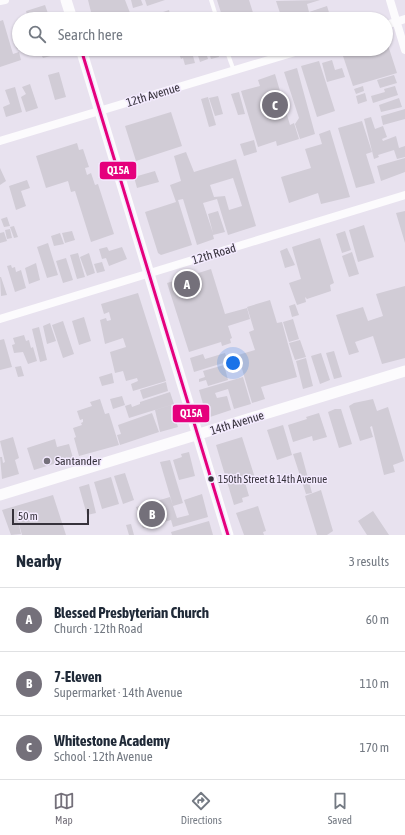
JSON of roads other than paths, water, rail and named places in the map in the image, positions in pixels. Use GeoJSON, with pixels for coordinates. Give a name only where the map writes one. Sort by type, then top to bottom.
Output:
{"type":"FeatureCollection","features":[{"type":"Feature","properties":{"kind":"street"},"geometry":{"type":"LineString","coordinates":[[0,1],[5,0]]}},
{"type":"Feature","properties":{"kind":"street"},"geometry":{"type":"LineString","coordinates":[[66,0],[70,12]]}},
{"type":"Feature","properties":{"kind":"street"},"geometry":{"type":"LineString","coordinates":[[390,0],[405,50]]}},
{"type":"Feature","properties":{"kind":"street"},"geometry":{"type":"LineString","coordinates":[[393,23],[405,19]]}},
{"type":"Feature","properties":{"kind":"street"},"geometry":{"type":"LineString","coordinates":[[83,56],[228,535]]}},
{"type":"Feature","properties":{"kind":"street","name":"12th Avenue"},"geometry":{"type":"LineString","coordinates":[[0,141],[282,56]]}},
{"type":"Feature","properties":{"kind":"street","name":"12th Road"},"geometry":{"type":"LineString","coordinates":[[0,319],[405,195]]}},
{"type":"Feature","properties":{"kind":"street","name":"14th Avenue"},"geometry":{"type":"LineString","coordinates":[[0,495],[405,371]]}},
{"type":"Feature","properties":{"kind":"lane"},"geometry":{"type":"LineString","coordinates":[[211,0],[215,12]]}},
{"type":"Feature","properties":{"kind":"lane"},"geometry":{"type":"LineString","coordinates":[[229,56],[234,71]]}},
{"type":"Feature","properties":{"kind":"place","name":"Whitestone Academy"},"geometry":{"type":"Point","coordinates":[275,105]}},
{"type":"Feature","properties":{"kind":"place","name":"Blessed Presbyterian Church"},"geometry":{"type":"Point","coordinates":[187,284]}},
{"type":"Feature","properties":{"kind":"place","name":"Santander"},"geometry":{"type":"Point","coordinates":[47,461]}},
{"type":"Feature","properties":{"kind":"place","name":"150th Street & 14th Avenue"},"geometry":{"type":"Point","coordinates":[211,479]}},
{"type":"Feature","properties":{"kind":"place","name":"7-Eleven"},"geometry":{"type":"Point","coordinates":[152,514]}}]}
